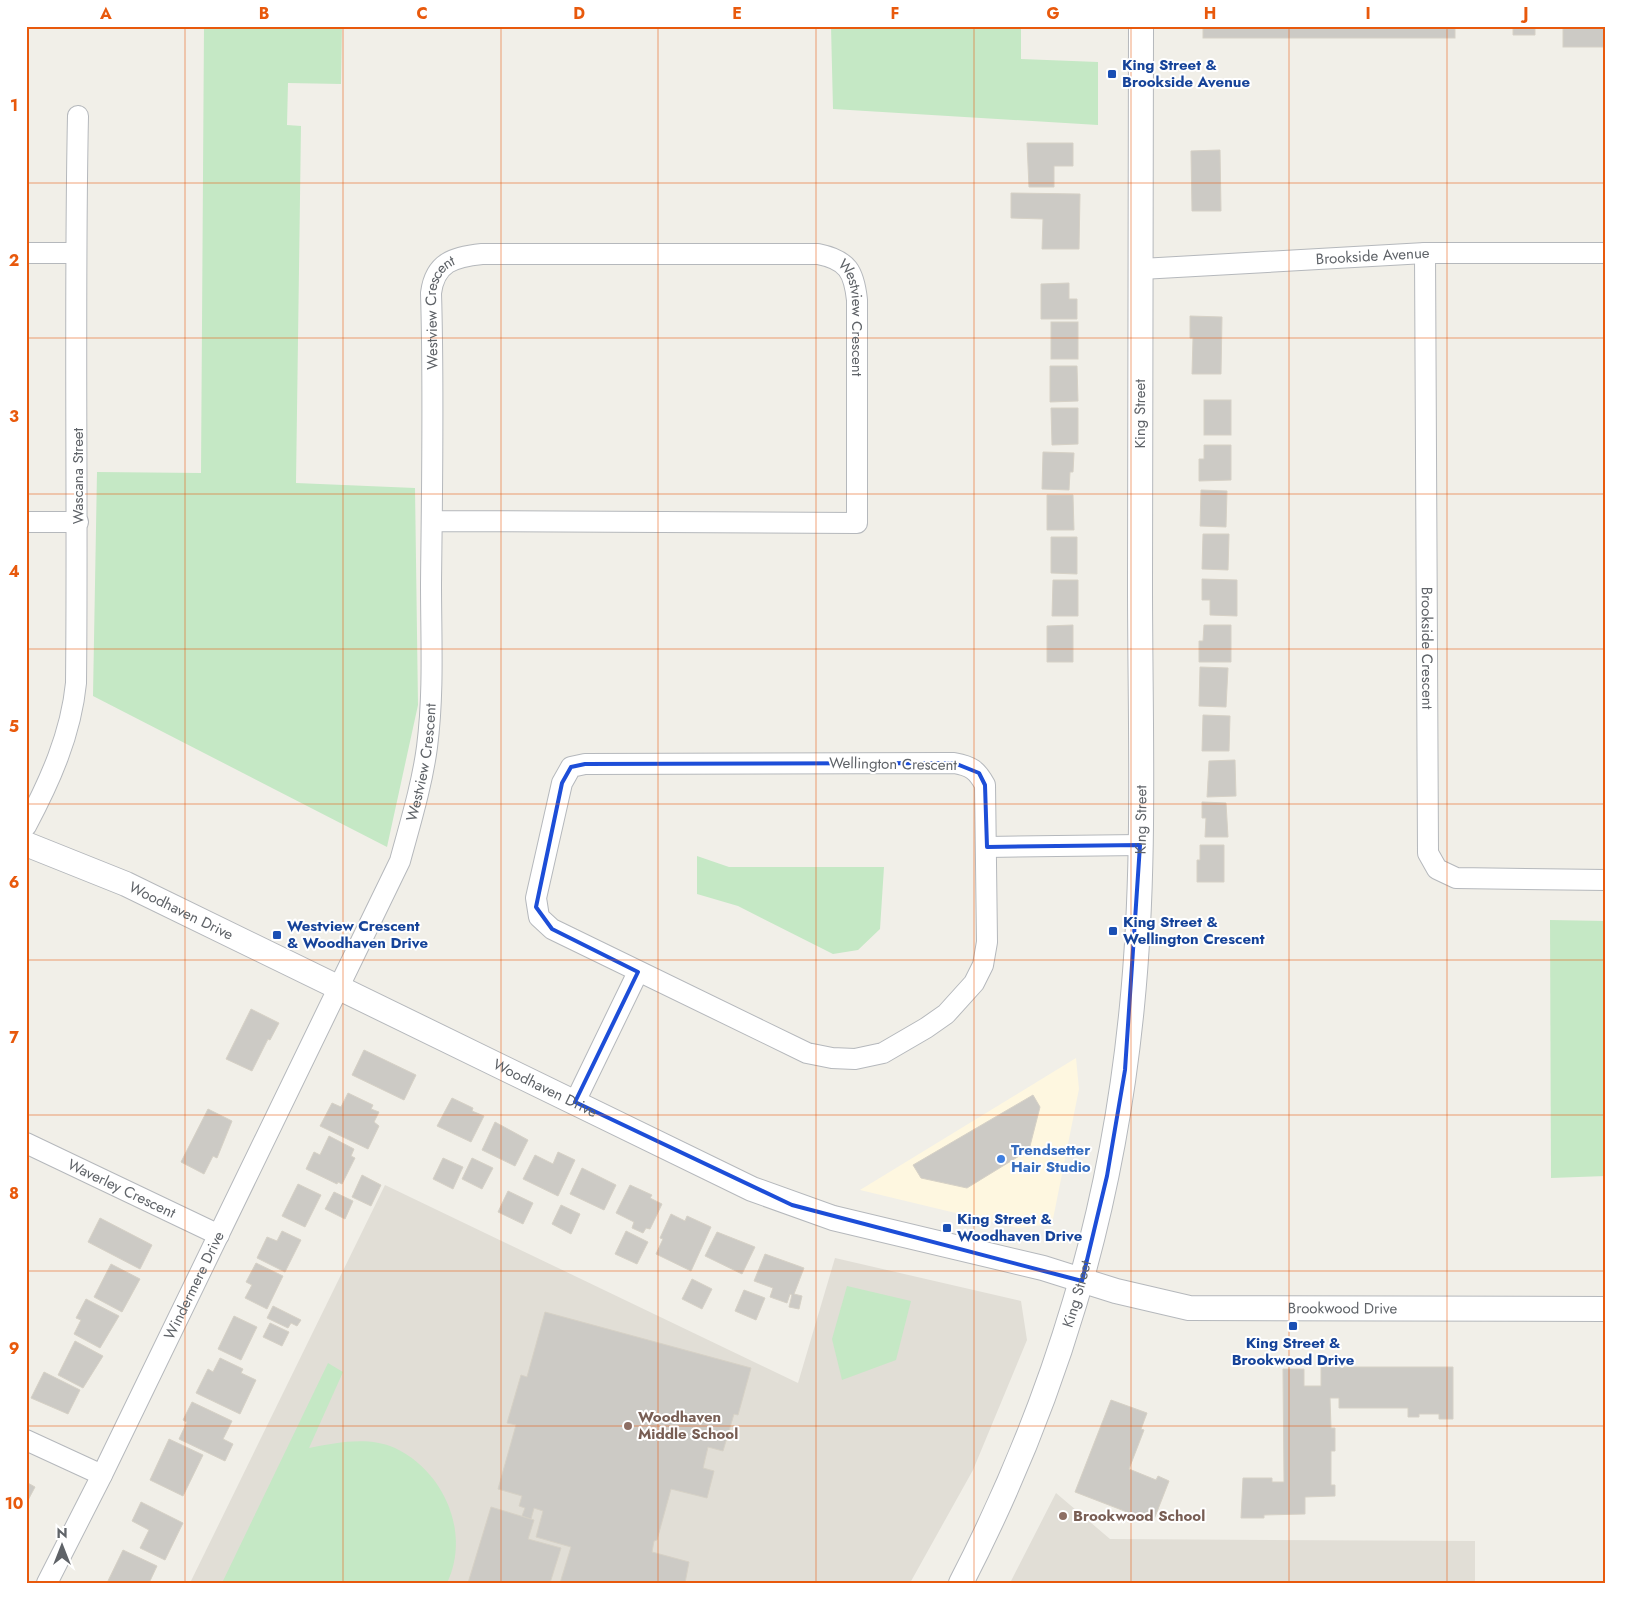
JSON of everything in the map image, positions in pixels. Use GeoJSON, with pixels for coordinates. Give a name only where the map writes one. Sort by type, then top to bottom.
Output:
{"type":"FeatureCollection","features":[{"type":"Feature","properties":{"kind":"street","name":"King Street"},"geometry":{"type":"LineString","coordinates":[[961,1583],[997,1513],[1021,1454],[1045,1394],[1082,1281],[1107,1176],[1125,1070],[1133,1001],[1140,845],[1141,26]]}},
{"type":"Feature","properties":{"kind":"street","name":"Wascana Street"},"geometry":{"type":"LineString","coordinates":[[26,826],[63,747],[69,730],[75,701],[78,522],[75,253],[78,116]]}},
{"type":"Feature","properties":{"kind":"street"},"geometry":{"type":"LineString","coordinates":[[26,253],[75,253]]}},
{"type":"Feature","properties":{"kind":"street","name":"Brookside Avenue"},"geometry":{"type":"LineString","coordinates":[[1141,269],[1425,253],[1606,253]]}},
{"type":"Feature","properties":{"kind":"street","name":"Brookside Crescent"},"geometry":{"type":"LineString","coordinates":[[1425,253],[1428,852],[1437,869],[1456,878],[1606,880]]}},
{"type":"Feature","properties":{"kind":"street","name":"Westview Crescent"},"geometry":{"type":"LineString","coordinates":[[339,987],[400,861],[427,749],[430,706],[432,522],[434,388],[431,293],[432,281],[438,271],[456,258],[482,254],[818,254],[834,257],[849,269],[855,283],[857,300],[857,523],[432,522]]}},
{"type":"Feature","properties":{"kind":"street"},"geometry":{"type":"LineString","coordinates":[[26,522],[78,522]]}},
{"type":"Feature","properties":{"kind":"street","name":"Wellington Crescent"},"geometry":{"type":"LineString","coordinates":[[954,763],[964,765],[979,773],[985,785],[987,847],[987,942],[983,964],[974,983],[946,1014],[883,1054],[855,1059],[832,1058],[807,1053],[638,972],[552,929],[539,917],[536,898],[562,783],[571,768],[585,764],[954,763]]}},
{"type":"Feature","properties":{"kind":"street","name":"Woodhaven Drive"},"geometry":{"type":"LineString","coordinates":[[26,844],[126,884],[752,1189],[792,1205],[833,1218],[1043,1268],[1082,1281]]}},
{"type":"Feature","properties":{"kind":"street"},"geometry":{"type":"LineString","coordinates":[[987,847],[1140,845]]}},
{"type":"Feature","properties":{"kind":"street"},"geometry":{"type":"LineString","coordinates":[[575,1102],[638,972]]}},
{"type":"Feature","properties":{"kind":"street","name":"Windermere Drive"},"geometry":{"type":"LineString","coordinates":[[47,1583],[102,1475],[339,987]]}},
{"type":"Feature","properties":{"kind":"street","name":"Waverley Crescent"},"geometry":{"type":"LineString","coordinates":[[26,1143],[219,1235]]}},
{"type":"Feature","properties":{"kind":"street","name":"Brookwood Drive"},"geometry":{"type":"LineString","coordinates":[[1082,1281],[1150,1300],[1189,1308],[1606,1309]]}},
{"type":"Feature","properties":{"kind":"street"},"geometry":{"type":"LineString","coordinates":[[26,1440],[102,1475]]}},
{"type":"Feature","properties":{"kind":"highlighted area"},"geometry":{"type":"Polygon","coordinates":[[[954,763],[979,773],[985,785],[987,847],[1140,845],[1125,1070],[1107,1176],[1082,1281],[792,1205],[575,1102],[638,972],[552,929],[536,907],[562,783],[571,767],[585,764],[954,763]]]}},
{"type":"Feature","properties":{"kind":"shaded area"},"geometry":{"type":"Polygon","coordinates":[[[1076,1058],[1079,1089],[1052,1224],[1018,1228],[860,1190],[1076,1058]]]}},
{"type":"Feature","properties":{"kind":"shaded area","name":"Woodhaven Middle School"},"geometry":{"type":"Polygon","coordinates":[[[385,1185],[798,1383],[835,1258],[1021,1301],[1027,1340],[973,1470],[910,1583],[190,1583],[385,1185]]]}},
{"type":"Feature","properties":{"kind":"shaded area","name":"Brookwood School"},"geometry":{"type":"Polygon","coordinates":[[[1056,1493],[1110,1539],[1475,1541],[1475,1583],[1010,1583],[1056,1493]]]}},
{"type":"Feature","properties":{"kind":"green space"},"geometry":{"type":"Polygon","coordinates":[[[204,26],[342,26],[341,84],[288,83],[287,125],[301,126],[296,483],[415,488],[418,705],[387,847],[93,696],[97,472],[201,473],[204,26]]]}},
{"type":"Feature","properties":{"kind":"green space"},"geometry":{"type":"Polygon","coordinates":[[[831,26],[1021,26],[1021,59],[1098,62],[1098,125],[833,109],[831,26]]]}},
{"type":"Feature","properties":{"kind":"green space"},"geometry":{"type":"Polygon","coordinates":[[[697,856],[729,867],[884,867],[880,929],[858,950],[833,954],[738,906],[697,894],[697,856]]]}},
{"type":"Feature","properties":{"kind":"green space"},"geometry":{"type":"Polygon","coordinates":[[[1550,920],[1606,921],[1606,1176],[1551,1178],[1550,920]]]}},
{"type":"Feature","properties":{"kind":"green space"},"geometry":{"type":"Polygon","coordinates":[[[847,1286],[911,1301],[896,1360],[842,1380],[832,1339],[847,1286]]]}},
{"type":"Feature","properties":{"kind":"green space"},"geometry":{"type":"Polygon","coordinates":[[[328,1363],[343,1372],[309,1448],[363,1441],[384,1444],[412,1458],[427,1472],[439,1488],[448,1505],[454,1524],[456,1544],[454,1564],[447,1583],[222,1583],[328,1363]]]}},
{"type":"Feature","properties":{"kind":"building"},"geometry":{"type":"Polygon","coordinates":[[[1203,26],[1455,26],[1455,38],[1203,38],[1203,26]]]}},
{"type":"Feature","properties":{"kind":"building"},"geometry":{"type":"Polygon","coordinates":[[[1490,26],[1535,26],[1535,35],[1513,35],[1513,28],[1490,26]]]}},
{"type":"Feature","properties":{"kind":"building"},"geometry":{"type":"Polygon","coordinates":[[[1563,26],[1606,26],[1606,47],[1563,47],[1563,26]]]}},
{"type":"Feature","properties":{"kind":"building"},"geometry":{"type":"Polygon","coordinates":[[[1027,143],[1073,143],[1073,166],[1054,166],[1054,187],[1029,187],[1027,143]]]}},
{"type":"Feature","properties":{"kind":"building"},"geometry":{"type":"Polygon","coordinates":[[[1220,150],[1221,211],[1192,211],[1191,151],[1220,150]]]}},
{"type":"Feature","properties":{"kind":"building"},"geometry":{"type":"Polygon","coordinates":[[[1011,193],[1080,194],[1079,249],[1042,249],[1043,219],[1011,218],[1011,193]]]}},
{"type":"Feature","properties":{"kind":"building"},"geometry":{"type":"Polygon","coordinates":[[[1069,283],[1069,299],[1077,299],[1077,319],[1041,319],[1041,284],[1069,283]]]}},
{"type":"Feature","properties":{"kind":"building"},"geometry":{"type":"Polygon","coordinates":[[[1190,316],[1222,317],[1221,374],[1192,374],[1193,338],[1190,338],[1190,316]]]}},
{"type":"Feature","properties":{"kind":"building"},"geometry":{"type":"Polygon","coordinates":[[[1051,322],[1078,322],[1078,359],[1051,359],[1051,322]]]}},
{"type":"Feature","properties":{"kind":"building"},"geometry":{"type":"Polygon","coordinates":[[[1050,366],[1077,366],[1078,401],[1050,402],[1050,366]]]}},
{"type":"Feature","properties":{"kind":"building"},"geometry":{"type":"Polygon","coordinates":[[[1204,400],[1231,400],[1231,435],[1204,435],[1204,400]]]}},
{"type":"Feature","properties":{"kind":"building"},"geometry":{"type":"Polygon","coordinates":[[[1051,408],[1078,408],[1078,444],[1052,445],[1051,408]]]}},
{"type":"Feature","properties":{"kind":"building"},"geometry":{"type":"Polygon","coordinates":[[[1204,445],[1231,445],[1231,480],[1199,481],[1199,459],[1204,459],[1204,445]]]}},
{"type":"Feature","properties":{"kind":"building"},"geometry":{"type":"Polygon","coordinates":[[[1043,452],[1074,453],[1073,472],[1070,472],[1069,490],[1042,489],[1043,452]]]}},
{"type":"Feature","properties":{"kind":"building"},"geometry":{"type":"Polygon","coordinates":[[[1201,490],[1227,491],[1226,527],[1200,526],[1201,490]]]}},
{"type":"Feature","properties":{"kind":"building"},"geometry":{"type":"Polygon","coordinates":[[[1047,495],[1073,495],[1074,530],[1047,530],[1047,495]]]}},
{"type":"Feature","properties":{"kind":"building"},"geometry":{"type":"Polygon","coordinates":[[[1203,534],[1229,534],[1228,570],[1202,569],[1203,534]]]}},
{"type":"Feature","properties":{"kind":"building"},"geometry":{"type":"Polygon","coordinates":[[[1051,537],[1077,537],[1077,574],[1051,573],[1051,537]]]}},
{"type":"Feature","properties":{"kind":"building"},"geometry":{"type":"Polygon","coordinates":[[[1202,579],[1237,580],[1237,616],[1210,615],[1210,600],[1202,600],[1202,579]]]}},
{"type":"Feature","properties":{"kind":"building"},"geometry":{"type":"Polygon","coordinates":[[[1053,580],[1078,580],[1078,616],[1052,616],[1053,580]]]}},
{"type":"Feature","properties":{"kind":"building"},"geometry":{"type":"Polygon","coordinates":[[[1073,625],[1073,662],[1047,662],[1047,626],[1073,625]]]}},
{"type":"Feature","properties":{"kind":"building"},"geometry":{"type":"Polygon","coordinates":[[[1204,625],[1231,625],[1231,662],[1199,662],[1199,641],[1203,641],[1204,625]]]}},
{"type":"Feature","properties":{"kind":"building"},"geometry":{"type":"Polygon","coordinates":[[[1200,667],[1228,668],[1226,707],[1199,706],[1200,667]]]}},
{"type":"Feature","properties":{"kind":"building"},"geometry":{"type":"Polygon","coordinates":[[[1203,715],[1230,716],[1229,751],[1202,751],[1203,715]]]}},
{"type":"Feature","properties":{"kind":"building"},"geometry":{"type":"Polygon","coordinates":[[[1235,760],[1236,796],[1207,797],[1209,761],[1235,760]]]}},
{"type":"Feature","properties":{"kind":"building"},"geometry":{"type":"Polygon","coordinates":[[[1202,802],[1226,803],[1228,837],[1205,837],[1206,818],[1202,818],[1202,802]]]}},
{"type":"Feature","properties":{"kind":"building"},"geometry":{"type":"Polygon","coordinates":[[[1200,845],[1224,845],[1224,882],[1197,882],[1197,860],[1200,860],[1200,845]]]}},
{"type":"Feature","properties":{"kind":"building"},"geometry":{"type":"Polygon","coordinates":[[[251,1009],[279,1023],[270,1040],[268,1039],[252,1071],[226,1059],[251,1009]]]}},
{"type":"Feature","properties":{"kind":"building"},"geometry":{"type":"Polygon","coordinates":[[[364,1050],[416,1075],[404,1100],[352,1075],[364,1050]]]}},
{"type":"Feature","properties":{"kind":"building"},"geometry":{"type":"Polygon","coordinates":[[[348,1093],[373,1105],[371,1109],[379,1112],[374,1122],[379,1126],[368,1149],[320,1126],[332,1103],[341,1107],[348,1093]]]}},
{"type":"Feature","properties":{"kind":"building"},"geometry":{"type":"Polygon","coordinates":[[[1033,1095],[1040,1107],[1029,1150],[967,1188],[921,1178],[913,1165],[1033,1095]]]}},
{"type":"Feature","properties":{"kind":"building"},"geometry":{"type":"Polygon","coordinates":[[[452,1098],[473,1108],[472,1111],[484,1116],[471,1142],[437,1126],[452,1098]]]}},
{"type":"Feature","properties":{"kind":"building"},"geometry":{"type":"Polygon","coordinates":[[[208,1109],[232,1121],[217,1158],[213,1156],[204,1174],[181,1162],[208,1109]]]}},
{"type":"Feature","properties":{"kind":"building"},"geometry":{"type":"Polygon","coordinates":[[[495,1122],[528,1140],[515,1166],[482,1150],[495,1122]]]}},
{"type":"Feature","properties":{"kind":"building"},"geometry":{"type":"Polygon","coordinates":[[[329,1136],[354,1149],[351,1156],[355,1158],[342,1184],[338,1182],[337,1184],[306,1169],[314,1152],[320,1155],[329,1136]]]}},
{"type":"Feature","properties":{"kind":"building"},"geometry":{"type":"Polygon","coordinates":[[[558,1152],[575,1160],[558,1196],[523,1179],[535,1155],[553,1164],[558,1152]]]}},
{"type":"Feature","properties":{"kind":"building"},"geometry":{"type":"Polygon","coordinates":[[[443,1158],[463,1167],[453,1189],[433,1179],[443,1158]]]}},
{"type":"Feature","properties":{"kind":"building"},"geometry":{"type":"Polygon","coordinates":[[[472,1158],[493,1168],[482,1189],[462,1179],[472,1158]]]}},
{"type":"Feature","properties":{"kind":"building"},"geometry":{"type":"Polygon","coordinates":[[[582,1168],[616,1185],[604,1210],[570,1194],[582,1168]]]}},
{"type":"Feature","properties":{"kind":"building"},"geometry":{"type":"Polygon","coordinates":[[[362,1175],[381,1185],[371,1206],[352,1197],[362,1175]]]}},
{"type":"Feature","properties":{"kind":"building"},"geometry":{"type":"Polygon","coordinates":[[[298,1184],[321,1195],[305,1227],[282,1216],[298,1184]]]}},
{"type":"Feature","properties":{"kind":"building"},"geometry":{"type":"Polygon","coordinates":[[[630,1185],[652,1195],[650,1198],[662,1204],[650,1229],[646,1228],[643,1233],[632,1228],[634,1222],[616,1213],[630,1185]]]}},
{"type":"Feature","properties":{"kind":"building"},"geometry":{"type":"Polygon","coordinates":[[[508,1191],[533,1203],[523,1224],[498,1212],[508,1191]]]}},
{"type":"Feature","properties":{"kind":"building"},"geometry":{"type":"Polygon","coordinates":[[[334,1192],[353,1201],[345,1219],[325,1209],[334,1192]]]}},
{"type":"Feature","properties":{"kind":"building"},"geometry":{"type":"Polygon","coordinates":[[[561,1205],[580,1214],[571,1234],[552,1224],[561,1205]]]}},
{"type":"Feature","properties":{"kind":"building"},"geometry":{"type":"Polygon","coordinates":[[[671,1214],[685,1221],[687,1216],[711,1227],[691,1271],[656,1254],[663,1239],[660,1238],[671,1214]]]}},
{"type":"Feature","properties":{"kind":"building"},"geometry":{"type":"Polygon","coordinates":[[[100,1218],[152,1245],[140,1269],[88,1242],[100,1218]]]}},
{"type":"Feature","properties":{"kind":"building"},"geometry":{"type":"Polygon","coordinates":[[[282,1231],[301,1240],[285,1272],[257,1258],[267,1237],[277,1241],[282,1231]]]}},
{"type":"Feature","properties":{"kind":"building"},"geometry":{"type":"Polygon","coordinates":[[[626,1231],[648,1242],[637,1264],[615,1254],[626,1231]]]}},
{"type":"Feature","properties":{"kind":"building"},"geometry":{"type":"Polygon","coordinates":[[[717,1232],[755,1247],[742,1274],[705,1256],[717,1232]]]}},
{"type":"Feature","properties":{"kind":"building"},"geometry":{"type":"Polygon","coordinates":[[[765,1254],[804,1268],[794,1294],[802,1296],[799,1309],[789,1307],[792,1295],[790,1294],[787,1303],[770,1297],[773,1288],[754,1281],[765,1254]]]}},
{"type":"Feature","properties":{"kind":"building"},"geometry":{"type":"Polygon","coordinates":[[[256,1263],[283,1276],[267,1309],[245,1298],[252,1285],[246,1282],[256,1263]]]}},
{"type":"Feature","properties":{"kind":"building"},"geometry":{"type":"Polygon","coordinates":[[[111,1264],[140,1279],[122,1312],[94,1297],[111,1264]]]}},
{"type":"Feature","properties":{"kind":"building"},"geometry":{"type":"Polygon","coordinates":[[[692,1279],[712,1289],[702,1309],[682,1299],[692,1279]]]}},
{"type":"Feature","properties":{"kind":"building"},"geometry":{"type":"Polygon","coordinates":[[[744,1290],[765,1298],[756,1320],[735,1311],[744,1290]]]}},
{"type":"Feature","properties":{"kind":"building"},"geometry":{"type":"Polygon","coordinates":[[[86,1299],[119,1316],[100,1348],[74,1334],[81,1320],[76,1318],[86,1299]]]}},
{"type":"Feature","properties":{"kind":"building"},"geometry":{"type":"Polygon","coordinates":[[[273,1306],[301,1320],[297,1326],[291,1323],[288,1328],[267,1318],[273,1306]]]}},
{"type":"Feature","properties":{"kind":"building"},"geometry":{"type":"Polygon","coordinates":[[[545,1312],[751,1368],[738,1415],[734,1414],[723,1451],[708,1447],[703,1468],[714,1471],[707,1498],[671,1489],[657,1540],[654,1541],[652,1552],[689,1562],[685,1583],[560,1583],[571,1547],[536,1537],[543,1511],[534,1508],[531,1519],[522,1516],[525,1508],[519,1506],[522,1496],[498,1489],[516,1425],[507,1423],[521,1375],[527,1377],[545,1312]]]}},
{"type":"Feature","properties":{"kind":"building"},"geometry":{"type":"Polygon","coordinates":[[[234,1316],[257,1327],[241,1360],[218,1349],[234,1316]]]}},
{"type":"Feature","properties":{"kind":"building"},"geometry":{"type":"Polygon","coordinates":[[[270,1323],[289,1332],[282,1346],[263,1337],[270,1323]]]}},
{"type":"Feature","properties":{"kind":"building"},"geometry":{"type":"Polygon","coordinates":[[[75,1341],[103,1356],[83,1388],[58,1375],[75,1341]]]}},
{"type":"Feature","properties":{"kind":"building"},"geometry":{"type":"Polygon","coordinates":[[[220,1358],[243,1369],[241,1373],[256,1380],[240,1414],[196,1393],[208,1369],[213,1372],[220,1358]]]}},
{"type":"Feature","properties":{"kind":"building"},"geometry":{"type":"Polygon","coordinates":[[[1321,1367],[1453,1367],[1453,1419],[1439,1419],[1439,1414],[1419,1414],[1419,1417],[1408,1417],[1408,1408],[1339,1408],[1339,1398],[1330,1398],[1331,1428],[1335,1428],[1335,1451],[1331,1451],[1331,1485],[1335,1485],[1335,1496],[1305,1497],[1305,1514],[1264,1515],[1264,1518],[1241,1518],[1243,1478],[1272,1478],[1272,1482],[1284,1482],[1283,1369],[1304,1369],[1304,1386],[1321,1386],[1321,1367]]]}},
{"type":"Feature","properties":{"kind":"building"},"geometry":{"type":"Polygon","coordinates":[[[44,1372],[80,1390],[68,1414],[31,1398],[44,1372]]]}},
{"type":"Feature","properties":{"kind":"building"},"geometry":{"type":"Polygon","coordinates":[[[1111,1400],[1147,1413],[1141,1429],[1144,1430],[1129,1469],[1156,1480],[1158,1476],[1169,1481],[1153,1522],[1075,1492],[1111,1400]]]}},
{"type":"Feature","properties":{"kind":"building"},"geometry":{"type":"Polygon","coordinates":[[[192,1402],[232,1421],[223,1439],[233,1444],[225,1461],[179,1439],[187,1422],[183,1420],[192,1402]]]}},
{"type":"Feature","properties":{"kind":"building"},"geometry":{"type":"Polygon","coordinates":[[[169,1439],[203,1455],[183,1496],[150,1480],[169,1439]]]}},
{"type":"Feature","properties":{"kind":"building"},"geometry":{"type":"Polygon","coordinates":[[[26,1482],[35,1487],[26,1504],[26,1482]]]}},
{"type":"Feature","properties":{"kind":"building"},"geometry":{"type":"Polygon","coordinates":[[[141,1502],[183,1523],[165,1560],[140,1548],[149,1530],[132,1521],[141,1502]]]}},
{"type":"Feature","properties":{"kind":"building"},"geometry":{"type":"Polygon","coordinates":[[[491,1507],[534,1520],[528,1539],[561,1548],[550,1583],[468,1583],[491,1507]]]}},
{"type":"Feature","properties":{"kind":"building"},"geometry":{"type":"Polygon","coordinates":[[[123,1550],[157,1566],[149,1583],[107,1583],[123,1550]]]}},
{"type":"Feature","properties":{"kind":"place","name":"King Street & Brookside Avenue"},"geometry":{"type":"Point","coordinates":[1112,74]}},
{"type":"Feature","properties":{"kind":"place","name":"King Street & Wellington Crescent"},"geometry":{"type":"Point","coordinates":[1113,931]}},
{"type":"Feature","properties":{"kind":"place","name":"Westview Crescent & Woodhaven Drive"},"geometry":{"type":"Point","coordinates":[277,935]}},
{"type":"Feature","properties":{"kind":"place","name":"Trendsetter Hair Studio"},"geometry":{"type":"Point","coordinates":[1001,1159]}},
{"type":"Feature","properties":{"kind":"place","name":"King Street & Woodhaven Drive"},"geometry":{"type":"Point","coordinates":[947,1228]}},
{"type":"Feature","properties":{"kind":"place","name":"King Street & Brookwood Drive"},"geometry":{"type":"Point","coordinates":[1293,1326]}},
{"type":"Feature","properties":{"kind":"place","name":"Woodhaven Middle School"},"geometry":{"type":"Point","coordinates":[628,1426]}},
{"type":"Feature","properties":{"kind":"place","name":"Brookwood School"},"geometry":{"type":"Point","coordinates":[1063,1516]}}]}
